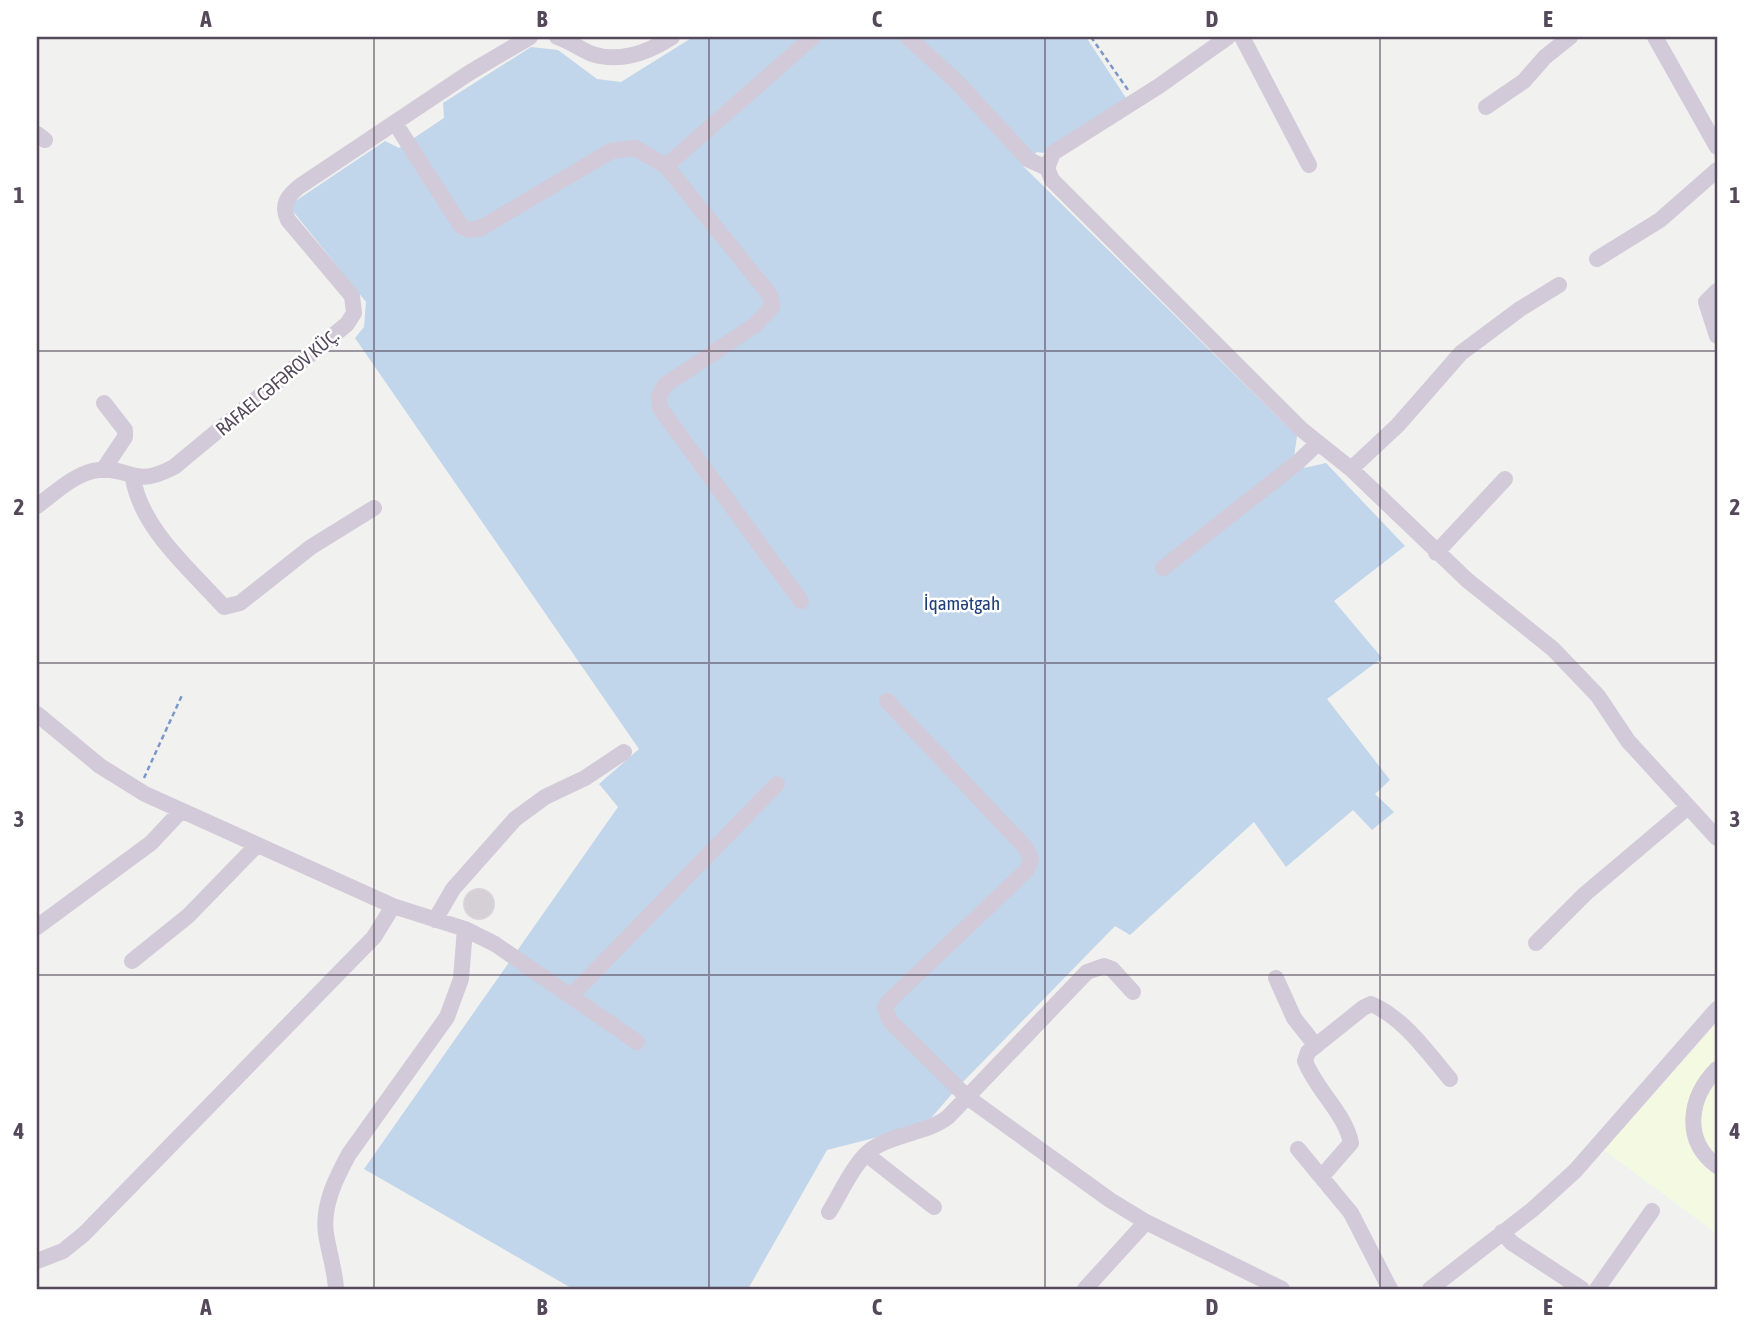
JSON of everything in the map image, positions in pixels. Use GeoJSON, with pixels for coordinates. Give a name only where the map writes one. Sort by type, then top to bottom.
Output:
{"type":"FeatureCollection","features":[{"type":"Feature","properties":{"kind":"street","name":"RAFAEL CƏFƏROV KÜÇ."},"geometry":{"type":"LineString","coordinates":[[103,470],[133,478],[149,478],[174,467],[351,319],[355,304],[352,296],[293,228],[284,206],[291,193],[469,73],[530,37]]}},
{"type":"Feature","properties":{"kind":"street"},"geometry":{"type":"LineString","coordinates":[[557,37],[595,55],[620,57],[649,50],[672,37]]}},
{"type":"Feature","properties":{"kind":"street"},"geometry":{"type":"LineString","coordinates":[[666,166],[813,37]]}},
{"type":"Feature","properties":{"kind":"street"},"geometry":{"type":"LineString","coordinates":[[908,37],[957,82],[1029,160],[1047,168],[1057,188],[1317,444],[1351,469],[1437,553],[1553,649],[1598,696],[1628,741],[1717,838]]}},
{"type":"Feature","properties":{"kind":"street"},"geometry":{"type":"LineString","coordinates":[[1047,168],[1053,153],[1135,102],[1228,37]]}},
{"type":"Feature","properties":{"kind":"street"},"geometry":{"type":"LineString","coordinates":[[1242,37],[1309,165]]}},
{"type":"Feature","properties":{"kind":"street"},"geometry":{"type":"LineString","coordinates":[[1486,107],[1524,80],[1550,52],[1570,37]]}},
{"type":"Feature","properties":{"kind":"street"},"geometry":{"type":"LineString","coordinates":[[1655,37],[1717,147]]}},
{"type":"Feature","properties":{"kind":"street"},"geometry":{"type":"LineString","coordinates":[[395,123],[461,226],[469,230],[481,228],[611,151],[635,148],[666,166],[770,295],[772,307],[755,325],[665,386],[659,396],[660,408],[801,601]]}},
{"type":"Feature","properties":{"kind":"street"},"geometry":{"type":"LineString","coordinates":[[1597,259],[1660,220],[1717,170]]}},
{"type":"Feature","properties":{"kind":"street"},"geometry":{"type":"LineString","coordinates":[[1351,469],[1398,425],[1461,353],[1559,285]]}},
{"type":"Feature","properties":{"kind":"street"},"geometry":{"type":"LineString","coordinates":[[1717,291],[1706,302],[1717,335]]}},
{"type":"Feature","properties":{"kind":"street"},"geometry":{"type":"LineString","coordinates":[[37,506],[81,476],[103,470],[125,437],[125,430],[104,403]]}},
{"type":"Feature","properties":{"kind":"street"},"geometry":{"type":"LineString","coordinates":[[1163,568],[1298,462],[1317,444]]}},
{"type":"Feature","properties":{"kind":"street"},"geometry":{"type":"LineString","coordinates":[[133,478],[142,506],[160,535],[224,607],[230,608],[312,547],[374,508]]}},
{"type":"Feature","properties":{"kind":"street"},"geometry":{"type":"LineString","coordinates":[[1437,553],[1505,479]]}},
{"type":"Feature","properties":{"kind":"street"},"geometry":{"type":"LineString","coordinates":[[887,701],[1026,848],[1031,859],[1027,870],[885,1007],[890,1021],[967,1097],[1110,1200],[1146,1222],[1282,1289]]}},
{"type":"Feature","properties":{"kind":"street"},"geometry":{"type":"LineString","coordinates":[[37,715],[100,766],[139,790],[393,906],[464,929],[513,955],[637,1042]]}},
{"type":"Feature","properties":{"kind":"street"},"geometry":{"type":"LineString","coordinates":[[435,920],[453,889],[515,819],[545,797],[585,778],[624,752]]}},
{"type":"Feature","properties":{"kind":"street"},"geometry":{"type":"LineString","coordinates":[[571,996],[777,784]]}},
{"type":"Feature","properties":{"kind":"street"},"geometry":{"type":"LineString","coordinates":[[1536,943],[1585,894],[1688,807]]}},
{"type":"Feature","properties":{"kind":"street"},"geometry":{"type":"LineString","coordinates":[[37,927],[150,843],[181,811]]}},
{"type":"Feature","properties":{"kind":"street"},"geometry":{"type":"LineString","coordinates":[[132,961],[188,916],[257,845]]}},
{"type":"Feature","properties":{"kind":"street"},"geometry":{"type":"LineString","coordinates":[[37,1261],[63,1251],[84,1234],[374,937],[393,906]]}},
{"type":"Feature","properties":{"kind":"street"},"geometry":{"type":"LineString","coordinates":[[336,1289],[326,1232],[327,1208],[337,1177],[349,1154],[447,1017],[461,979],[464,929]]}},
{"type":"Feature","properties":{"kind":"street"},"geometry":{"type":"LineString","coordinates":[[829,1212],[866,1154],[880,1144],[942,1122],[1096,966],[1112,969],[1133,992]]}},
{"type":"Feature","properties":{"kind":"street"},"geometry":{"type":"LineString","coordinates":[[1276,978],[1294,1018],[1316,1046]]}},
{"type":"Feature","properties":{"kind":"street"},"geometry":{"type":"LineString","coordinates":[[1323,1175],[1351,1143],[1349,1131],[1309,1072],[1305,1060],[1316,1046],[1371,1004],[1385,1010],[1405,1028],[1450,1079]]}},
{"type":"Feature","properties":{"kind":"street"},"geometry":{"type":"LineString","coordinates":[[1430,1289],[1575,1171],[1717,1009]]}},
{"type":"Feature","properties":{"kind":"street"},"geometry":{"type":"LineString","coordinates":[[1717,1069],[1700,1087],[1693,1133],[1698,1149],[1717,1166]]}},
{"type":"Feature","properties":{"kind":"street"},"geometry":{"type":"LineString","coordinates":[[1298,1149],[1323,1175],[1351,1213],[1390,1289]]}},
{"type":"Feature","properties":{"kind":"street"},"geometry":{"type":"LineString","coordinates":[[866,1154],[934,1207]]}},
{"type":"Feature","properties":{"kind":"street"},"geometry":{"type":"LineString","coordinates":[[1597,1289],[1652,1211]]}},
{"type":"Feature","properties":{"kind":"street"},"geometry":{"type":"LineString","coordinates":[[1085,1289],[1146,1222]]}},
{"type":"Feature","properties":{"kind":"street"},"geometry":{"type":"LineString","coordinates":[[1502,1232],[1512,1243],[1582,1289]]}},
{"type":"Feature","properties":{"kind":"path"},"geometry":{"type":"LineString","coordinates":[[1091,37],[1135,102]]}},
{"type":"Feature","properties":{"kind":"path"},"geometry":{"type":"LineString","coordinates":[[139,790],[183,693]]}},
{"type":"Feature","properties":{"kind":"shaded area"},"geometry":{"type":"Polygon","coordinates":[[[1717,1023],[1717,1234],[1604,1150],[1717,1023]]]}},
{"type":"Feature","properties":{"kind":"green space","name":"İqamətgah"},"geometry":{"type":"Polygon","coordinates":[[[693,37],[1086,37],[1128,101],[1043,153],[1037,152],[1023,166],[1297,436],[1294,457],[1304,468],[1326,463],[1405,546],[1334,601],[1382,658],[1327,699],[1390,780],[1375,794],[1394,812],[1372,830],[1353,810],[1286,867],[1254,822],[1130,935],[1115,926],[957,1088],[925,1125],[827,1150],[748,1289],[573,1289],[364,1169],[618,807],[599,784],[639,749],[355,338],[364,327],[366,302],[292,210],[294,202],[385,141],[399,148],[444,118],[443,103],[531,47],[558,50],[597,79],[621,82],[693,37]]]}},
{"type":"Feature","properties":{"kind":"building"},"geometry":{"type":"Polygon","coordinates":[[[479,889],[490,893],[494,904],[490,915],[479,919],[468,915],[464,904],[468,893],[479,889]]]}}]}
